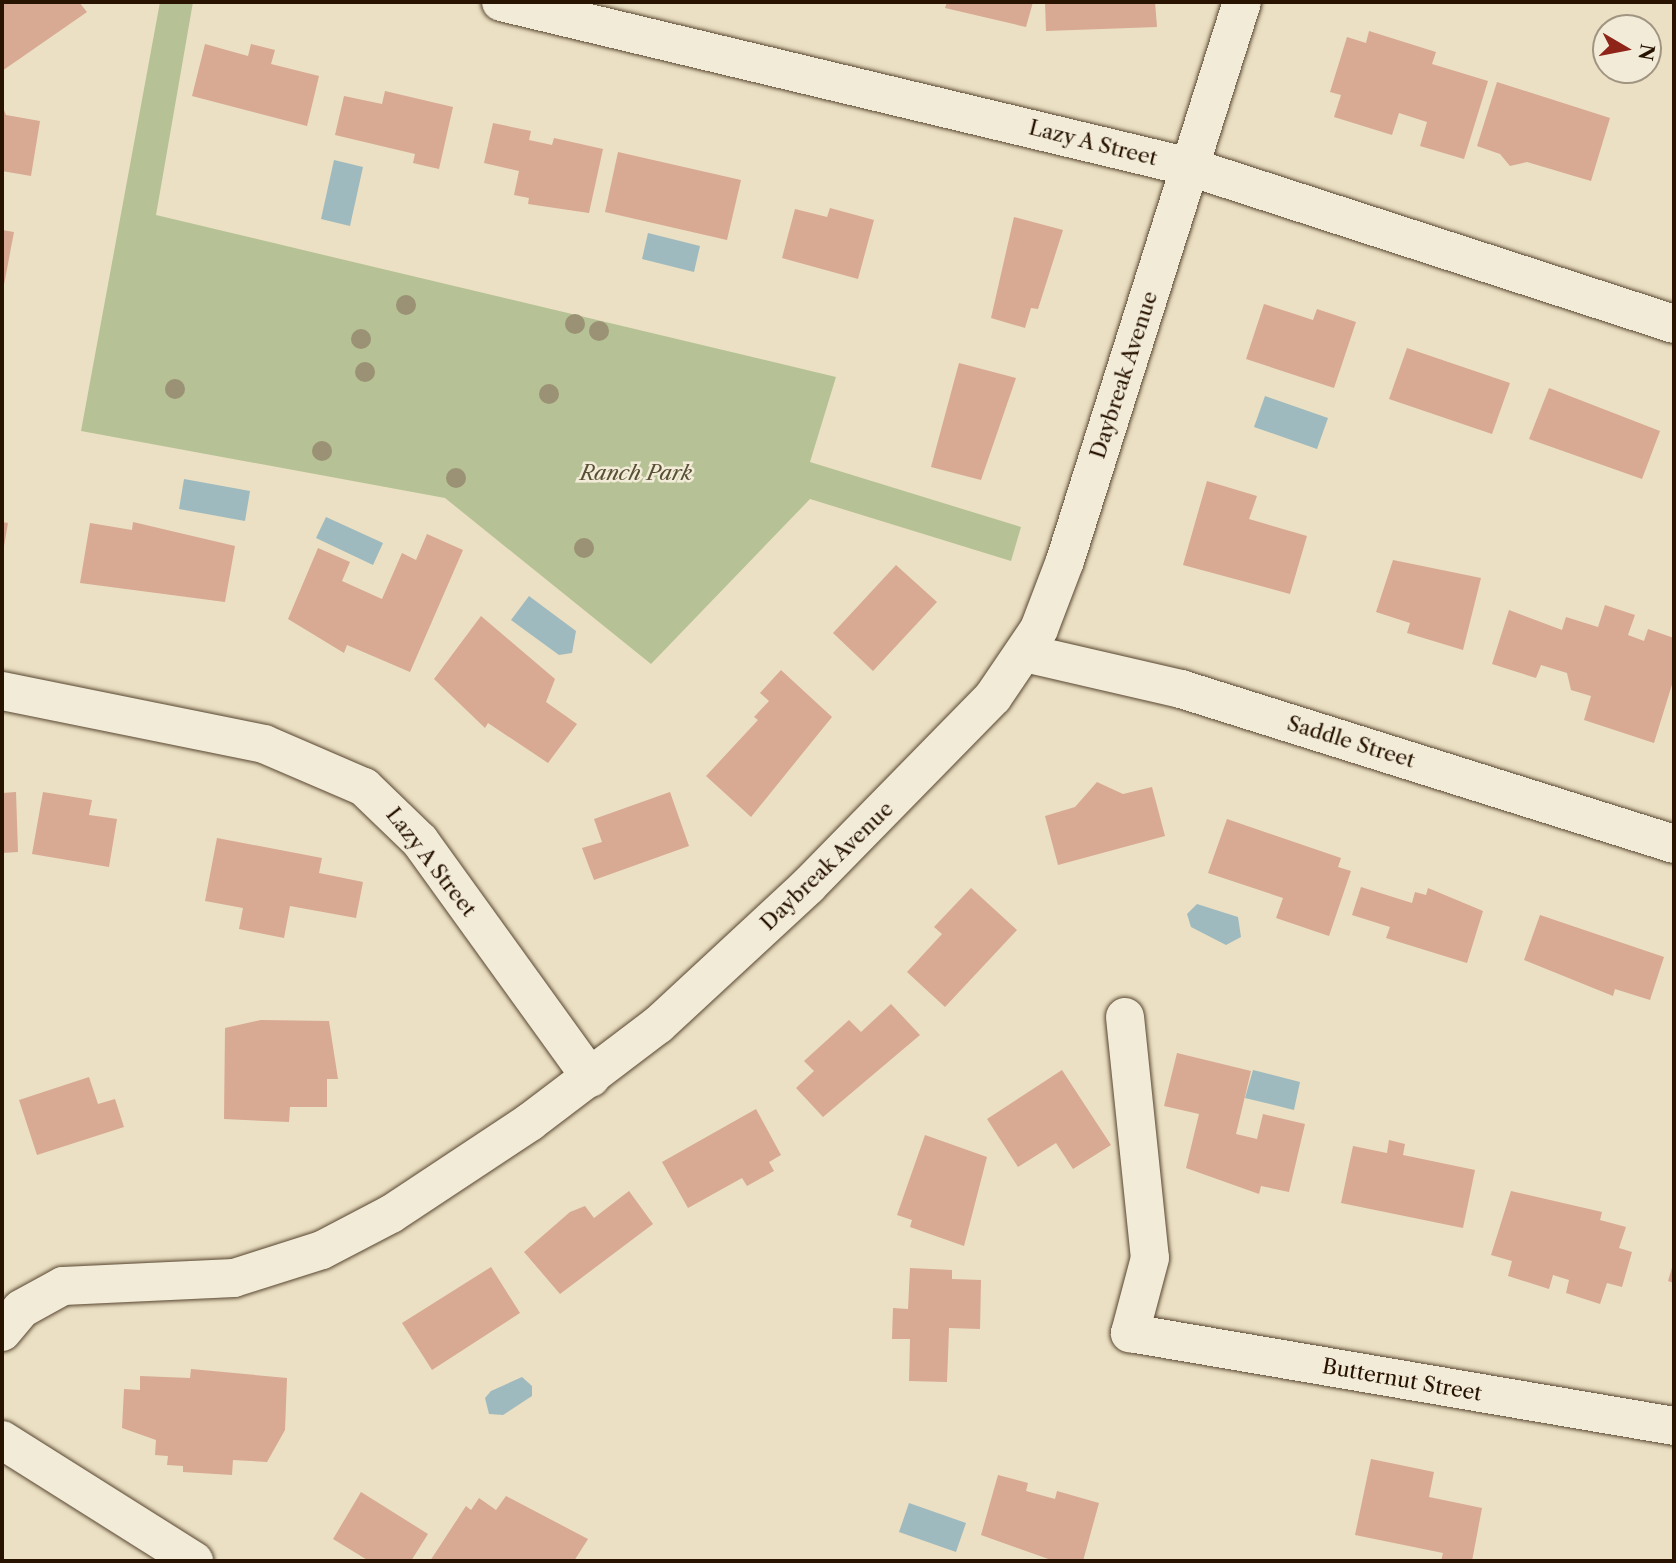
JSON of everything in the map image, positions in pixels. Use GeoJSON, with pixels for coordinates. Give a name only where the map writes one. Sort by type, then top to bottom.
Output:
{"type":"FeatureCollection","features":[{"type":"Feature","properties":{"kind":"street","name":"Lazy A Street"},"geometry":{"type":"LineString","coordinates":[[501,2],[1190,167],[1674,324]]}},
{"type":"Feature","properties":{"kind":"street","name":"Daybreak Avenue"},"geometry":{"type":"LineString","coordinates":[[2,1332],[21,1309],[63,1286],[212,1281],[322,1250],[391,1214],[591,1078],[808,886],[993,697],[1025,653],[1065,561],[1241,2]]}},
{"type":"Feature","properties":{"kind":"street","name":"Saddle Street"},"geometry":{"type":"LineString","coordinates":[[1025,653],[1181,689],[1674,844]]}},
{"type":"Feature","properties":{"kind":"street","name":"Lazy A Street"},"geometry":{"type":"LineString","coordinates":[[2,691],[264,744],[364,787],[419,841],[591,1078]]}},
{"type":"Feature","properties":{"kind":"street","name":"Butternut Street"},"geometry":{"type":"LineString","coordinates":[[1125,1017],[1150,1258],[1130,1334],[1674,1426]]}},
{"type":"Feature","properties":{"kind":"street"},"geometry":{"type":"LineString","coordinates":[[2,1440],[194,1561]]}},
{"type":"Feature","properties":{"kind":"green space","name":"Ranch Park"},"geometry":{"type":"Polygon","coordinates":[[[160,2],[193,2],[156,215],[836,377],[810,462],[1021,527],[1011,561],[810,499],[651,664],[445,498],[81,431],[160,2]]]}},
{"type":"Feature","properties":{"kind":"water"},"geometry":{"type":"Polygon","coordinates":[[[334,160],[363,167],[350,226],[321,219],[334,160]]]}},
{"type":"Feature","properties":{"kind":"water"},"geometry":{"type":"Polygon","coordinates":[[[648,233],[700,246],[694,272],[642,259],[648,233]]]}},
{"type":"Feature","properties":{"kind":"water"},"geometry":{"type":"Polygon","coordinates":[[[1265,396],[1328,418],[1317,449],[1254,427],[1265,396]]]}},
{"type":"Feature","properties":{"kind":"water"},"geometry":{"type":"Polygon","coordinates":[[[184,479],[250,491],[245,521],[179,509],[184,479]]]}},
{"type":"Feature","properties":{"kind":"water"},"geometry":{"type":"Polygon","coordinates":[[[326,517],[383,543],[373,565],[316,538],[326,517]]]}},
{"type":"Feature","properties":{"kind":"water"},"geometry":{"type":"Polygon","coordinates":[[[529,596],[576,631],[572,653],[559,655],[511,620],[529,596]]]}},
{"type":"Feature","properties":{"kind":"water"},"geometry":{"type":"Polygon","coordinates":[[[1197,904],[1238,917],[1241,937],[1226,945],[1191,927],[1187,914],[1197,904]]]}},
{"type":"Feature","properties":{"kind":"water"},"geometry":{"type":"Polygon","coordinates":[[[1253,1070],[1300,1082],[1294,1110],[1245,1098],[1253,1070]]]}},
{"type":"Feature","properties":{"kind":"water"},"geometry":{"type":"Polygon","coordinates":[[[522,1377],[532,1386],[532,1396],[503,1415],[489,1414],[485,1398],[491,1391],[522,1377]]]}},
{"type":"Feature","properties":{"kind":"water"},"geometry":{"type":"Polygon","coordinates":[[[909,1503],[966,1523],[956,1552],[899,1532],[909,1503]]]}},
{"type":"Feature","properties":{"kind":"building"},"geometry":{"type":"Polygon","coordinates":[[[2,2],[79,2],[87,12],[2,71],[2,2]]]}},
{"type":"Feature","properties":{"kind":"building"},"geometry":{"type":"Polygon","coordinates":[[[947,2],[1033,2],[1026,27],[945,8],[947,2]]]}},
{"type":"Feature","properties":{"kind":"building"},"geometry":{"type":"Polygon","coordinates":[[[1045,2],[1155,2],[1157,27],[1046,31],[1045,2]]]}},
{"type":"Feature","properties":{"kind":"building"},"geometry":{"type":"Polygon","coordinates":[[[1369,31],[1436,52],[1432,64],[1488,81],[1464,159],[1420,146],[1427,122],[1399,113],[1392,135],[1334,117],[1341,95],[1330,92],[1347,37],[1366,43],[1369,31]]]}},
{"type":"Feature","properties":{"kind":"building"},"geometry":{"type":"Polygon","coordinates":[[[205,44],[248,56],[251,44],[275,50],[271,64],[319,76],[307,126],[192,96],[205,44]]]}},
{"type":"Feature","properties":{"kind":"building"},"geometry":{"type":"Polygon","coordinates":[[[1497,82],[1610,118],[1591,181],[1527,162],[1510,166],[1500,154],[1477,146],[1497,82]]]}},
{"type":"Feature","properties":{"kind":"building"},"geometry":{"type":"Polygon","coordinates":[[[385,91],[453,107],[439,169],[413,163],[415,154],[335,135],[344,96],[382,104],[385,91]]]}},
{"type":"Feature","properties":{"kind":"building"},"geometry":{"type":"Polygon","coordinates":[[[2,105],[6,115],[40,121],[31,176],[2,171],[2,105]]]}},
{"type":"Feature","properties":{"kind":"building"},"geometry":{"type":"Polygon","coordinates":[[[493,123],[531,131],[529,140],[552,145],[554,138],[603,149],[589,213],[528,204],[529,198],[514,195],[519,171],[484,163],[493,123]]]}},
{"type":"Feature","properties":{"kind":"building"},"geometry":{"type":"Polygon","coordinates":[[[618,152],[741,180],[727,240],[605,212],[618,152]]]}},
{"type":"Feature","properties":{"kind":"building"},"geometry":{"type":"Polygon","coordinates":[[[830,208],[874,220],[858,279],[782,258],[795,209],[827,217],[830,208]]]}},
{"type":"Feature","properties":{"kind":"building"},"geometry":{"type":"Polygon","coordinates":[[[1014,217],[1063,230],[1038,309],[1031,308],[1025,328],[991,318],[1014,217]]]}},
{"type":"Feature","properties":{"kind":"building"},"geometry":{"type":"Polygon","coordinates":[[[2,230],[14,232],[3,290],[2,290],[2,230]]]}},
{"type":"Feature","properties":{"kind":"building"},"geometry":{"type":"Polygon","coordinates":[[[1264,304],[1313,320],[1317,309],[1356,322],[1334,388],[1246,359],[1264,304]]]}},
{"type":"Feature","properties":{"kind":"building"},"geometry":{"type":"Polygon","coordinates":[[[1407,348],[1510,383],[1492,434],[1389,399],[1407,348]]]}},
{"type":"Feature","properties":{"kind":"building"},"geometry":{"type":"Polygon","coordinates":[[[959,363],[1016,378],[981,480],[931,467],[959,363]]]}},
{"type":"Feature","properties":{"kind":"building"},"geometry":{"type":"Polygon","coordinates":[[[1549,388],[1660,431],[1642,479],[1529,439],[1549,388]]]}},
{"type":"Feature","properties":{"kind":"building"},"geometry":{"type":"Polygon","coordinates":[[[1207,481],[1257,496],[1249,519],[1307,536],[1290,594],[1183,565],[1207,481]]]}},
{"type":"Feature","properties":{"kind":"building"},"geometry":{"type":"Polygon","coordinates":[[[2,522],[8,523],[3,552],[2,552],[2,522]]]}},
{"type":"Feature","properties":{"kind":"building"},"geometry":{"type":"Polygon","coordinates":[[[133,522],[235,546],[225,602],[80,583],[90,523],[132,530],[133,522]]]}},
{"type":"Feature","properties":{"kind":"building"},"geometry":{"type":"Polygon","coordinates":[[[427,534],[463,550],[410,672],[347,645],[344,653],[288,619],[318,548],[350,562],[342,581],[382,599],[402,553],[416,560],[427,534]]]}},
{"type":"Feature","properties":{"kind":"building"},"geometry":{"type":"Polygon","coordinates":[[[1393,560],[1481,578],[1463,650],[1407,633],[1410,623],[1376,612],[1393,560]]]}},
{"type":"Feature","properties":{"kind":"building"},"geometry":{"type":"Polygon","coordinates":[[[896,565],[937,602],[873,671],[833,633],[896,565]]]}},
{"type":"Feature","properties":{"kind":"building"},"geometry":{"type":"Polygon","coordinates":[[[1605,605],[1635,615],[1628,635],[1644,641],[1648,629],[1674,638],[1674,678],[1654,743],[1584,720],[1591,696],[1571,690],[1567,673],[1541,665],[1536,678],[1492,664],[1509,610],[1562,630],[1566,617],[1598,627],[1605,605]]]}},
{"type":"Feature","properties":{"kind":"building"},"geometry":{"type":"Polygon","coordinates":[[[481,616],[555,679],[546,702],[577,724],[548,763],[488,723],[485,728],[434,679],[481,616]]]}},
{"type":"Feature","properties":{"kind":"building"},"geometry":{"type":"Polygon","coordinates":[[[781,670],[832,717],[751,817],[706,776],[758,720],[754,717],[769,701],[760,693],[781,670]]]}},
{"type":"Feature","properties":{"kind":"building"},"geometry":{"type":"Polygon","coordinates":[[[1097,782],[1123,794],[1152,787],[1165,836],[1058,865],[1045,816],[1075,807],[1097,782]]]}},
{"type":"Feature","properties":{"kind":"building"},"geometry":{"type":"Polygon","coordinates":[[[16,792],[18,852],[2,853],[2,793],[16,792]]]}},
{"type":"Feature","properties":{"kind":"building"},"geometry":{"type":"Polygon","coordinates":[[[43,792],[92,800],[89,815],[117,819],[109,867],[32,854],[43,792]]]}},
{"type":"Feature","properties":{"kind":"building"},"geometry":{"type":"Polygon","coordinates":[[[670,792],[689,846],[594,880],[582,848],[602,842],[594,819],[670,792]]]}},
{"type":"Feature","properties":{"kind":"building"},"geometry":{"type":"Polygon","coordinates":[[[1227,819],[1341,858],[1338,867],[1351,871],[1329,936],[1276,918],[1283,898],[1208,873],[1227,819]]]}},
{"type":"Feature","properties":{"kind":"building"},"geometry":{"type":"Polygon","coordinates":[[[217,838],[322,858],[319,873],[363,882],[356,918],[290,906],[284,938],[239,929],[243,908],[205,901],[217,838]]]}},
{"type":"Feature","properties":{"kind":"building"},"geometry":{"type":"Polygon","coordinates":[[[1361,887],[1412,903],[1415,892],[1426,895],[1428,888],[1483,911],[1467,963],[1386,938],[1390,927],[1352,915],[1361,887]]]}},
{"type":"Feature","properties":{"kind":"building"},"geometry":{"type":"Polygon","coordinates":[[[971,888],[1017,930],[945,1007],[907,972],[942,934],[934,927],[971,888]]]}},
{"type":"Feature","properties":{"kind":"building"},"geometry":{"type":"Polygon","coordinates":[[[1540,915],[1664,957],[1650,1000],[1615,989],[1613,996],[1524,960],[1540,915]]]}},
{"type":"Feature","properties":{"kind":"building"},"geometry":{"type":"Polygon","coordinates":[[[891,1004],[920,1035],[823,1117],[796,1088],[814,1071],[804,1061],[849,1020],[861,1032],[891,1004]]]}},
{"type":"Feature","properties":{"kind":"building"},"geometry":{"type":"Polygon","coordinates":[[[261,1020],[329,1021],[338,1079],[327,1079],[327,1107],[290,1107],[289,1122],[224,1119],[225,1028],[261,1020]]]}},
{"type":"Feature","properties":{"kind":"building"},"geometry":{"type":"Polygon","coordinates":[[[1177,1053],[1251,1071],[1236,1134],[1257,1139],[1263,1114],[1305,1124],[1289,1192],[1261,1186],[1259,1194],[1186,1168],[1199,1114],[1164,1106],[1177,1053]]]}},
{"type":"Feature","properties":{"kind":"building"},"geometry":{"type":"Polygon","coordinates":[[[1062,1070],[1111,1145],[1073,1169],[1056,1143],[1018,1167],[987,1119],[1062,1070]]]}},
{"type":"Feature","properties":{"kind":"building"},"geometry":{"type":"Polygon","coordinates":[[[89,1077],[98,1104],[115,1099],[124,1127],[37,1155],[19,1100],[89,1077]]]}},
{"type":"Feature","properties":{"kind":"building"},"geometry":{"type":"Polygon","coordinates":[[[756,1109],[781,1155],[769,1162],[774,1171],[747,1186],[742,1178],[688,1208],[662,1162],[756,1109]]]}},
{"type":"Feature","properties":{"kind":"building"},"geometry":{"type":"Polygon","coordinates":[[[925,1135],[987,1157],[964,1246],[910,1227],[912,1220],[897,1215],[925,1135]]]}},
{"type":"Feature","properties":{"kind":"building"},"geometry":{"type":"Polygon","coordinates":[[[1389,1140],[1405,1144],[1403,1155],[1475,1170],[1463,1228],[1341,1203],[1353,1146],[1387,1153],[1389,1140]]]}},
{"type":"Feature","properties":{"kind":"building"},"geometry":{"type":"Polygon","coordinates":[[[629,1191],[653,1224],[560,1294],[524,1252],[570,1212],[585,1206],[594,1218],[629,1191]]]}},
{"type":"Feature","properties":{"kind":"building"},"geometry":{"type":"Polygon","coordinates":[[[1511,1191],[1602,1212],[1600,1220],[1626,1227],[1619,1248],[1632,1252],[1622,1287],[1607,1283],[1600,1304],[1566,1293],[1569,1280],[1553,1275],[1549,1289],[1508,1276],[1512,1261],[1491,1255],[1511,1191]]]}},
{"type":"Feature","properties":{"kind":"building"},"geometry":{"type":"Polygon","coordinates":[[[1674,1261],[1674,1283],[1668,1281],[1674,1261]]]}},
{"type":"Feature","properties":{"kind":"building"},"geometry":{"type":"Polygon","coordinates":[[[491,1267],[520,1313],[432,1370],[402,1323],[491,1267]]]}},
{"type":"Feature","properties":{"kind":"building"},"geometry":{"type":"Polygon","coordinates":[[[910,1268],[952,1270],[952,1279],[981,1280],[980,1329],[949,1328],[947,1382],[909,1381],[910,1339],[892,1339],[893,1308],[908,1309],[910,1268]]]}},
{"type":"Feature","properties":{"kind":"building"},"geometry":{"type":"Polygon","coordinates":[[[191,1369],[287,1378],[285,1430],[267,1462],[233,1460],[232,1475],[183,1472],[183,1466],[167,1465],[168,1456],[155,1455],[156,1440],[122,1428],[124,1389],[140,1390],[140,1376],[190,1378],[191,1369]]]}},
{"type":"Feature","properties":{"kind":"building"},"geometry":{"type":"Polygon","coordinates":[[[1371,1459],[1434,1472],[1429,1497],[1482,1508],[1472,1561],[1441,1561],[1443,1553],[1355,1535],[1371,1459]]]}},
{"type":"Feature","properties":{"kind":"building"},"geometry":{"type":"Polygon","coordinates":[[[998,1475],[1028,1483],[1026,1491],[1055,1499],[1057,1491],[1099,1503],[1083,1561],[1054,1561],[981,1535],[998,1475]]]}},
{"type":"Feature","properties":{"kind":"building"},"geometry":{"type":"Polygon","coordinates":[[[361,1492],[428,1534],[411,1561],[369,1561],[333,1539],[361,1492]]]}},
{"type":"Feature","properties":{"kind":"building"},"geometry":{"type":"Polygon","coordinates":[[[506,1496],[588,1539],[574,1561],[430,1561],[466,1506],[471,1510],[479,1498],[496,1510],[506,1496]]]}}]}
